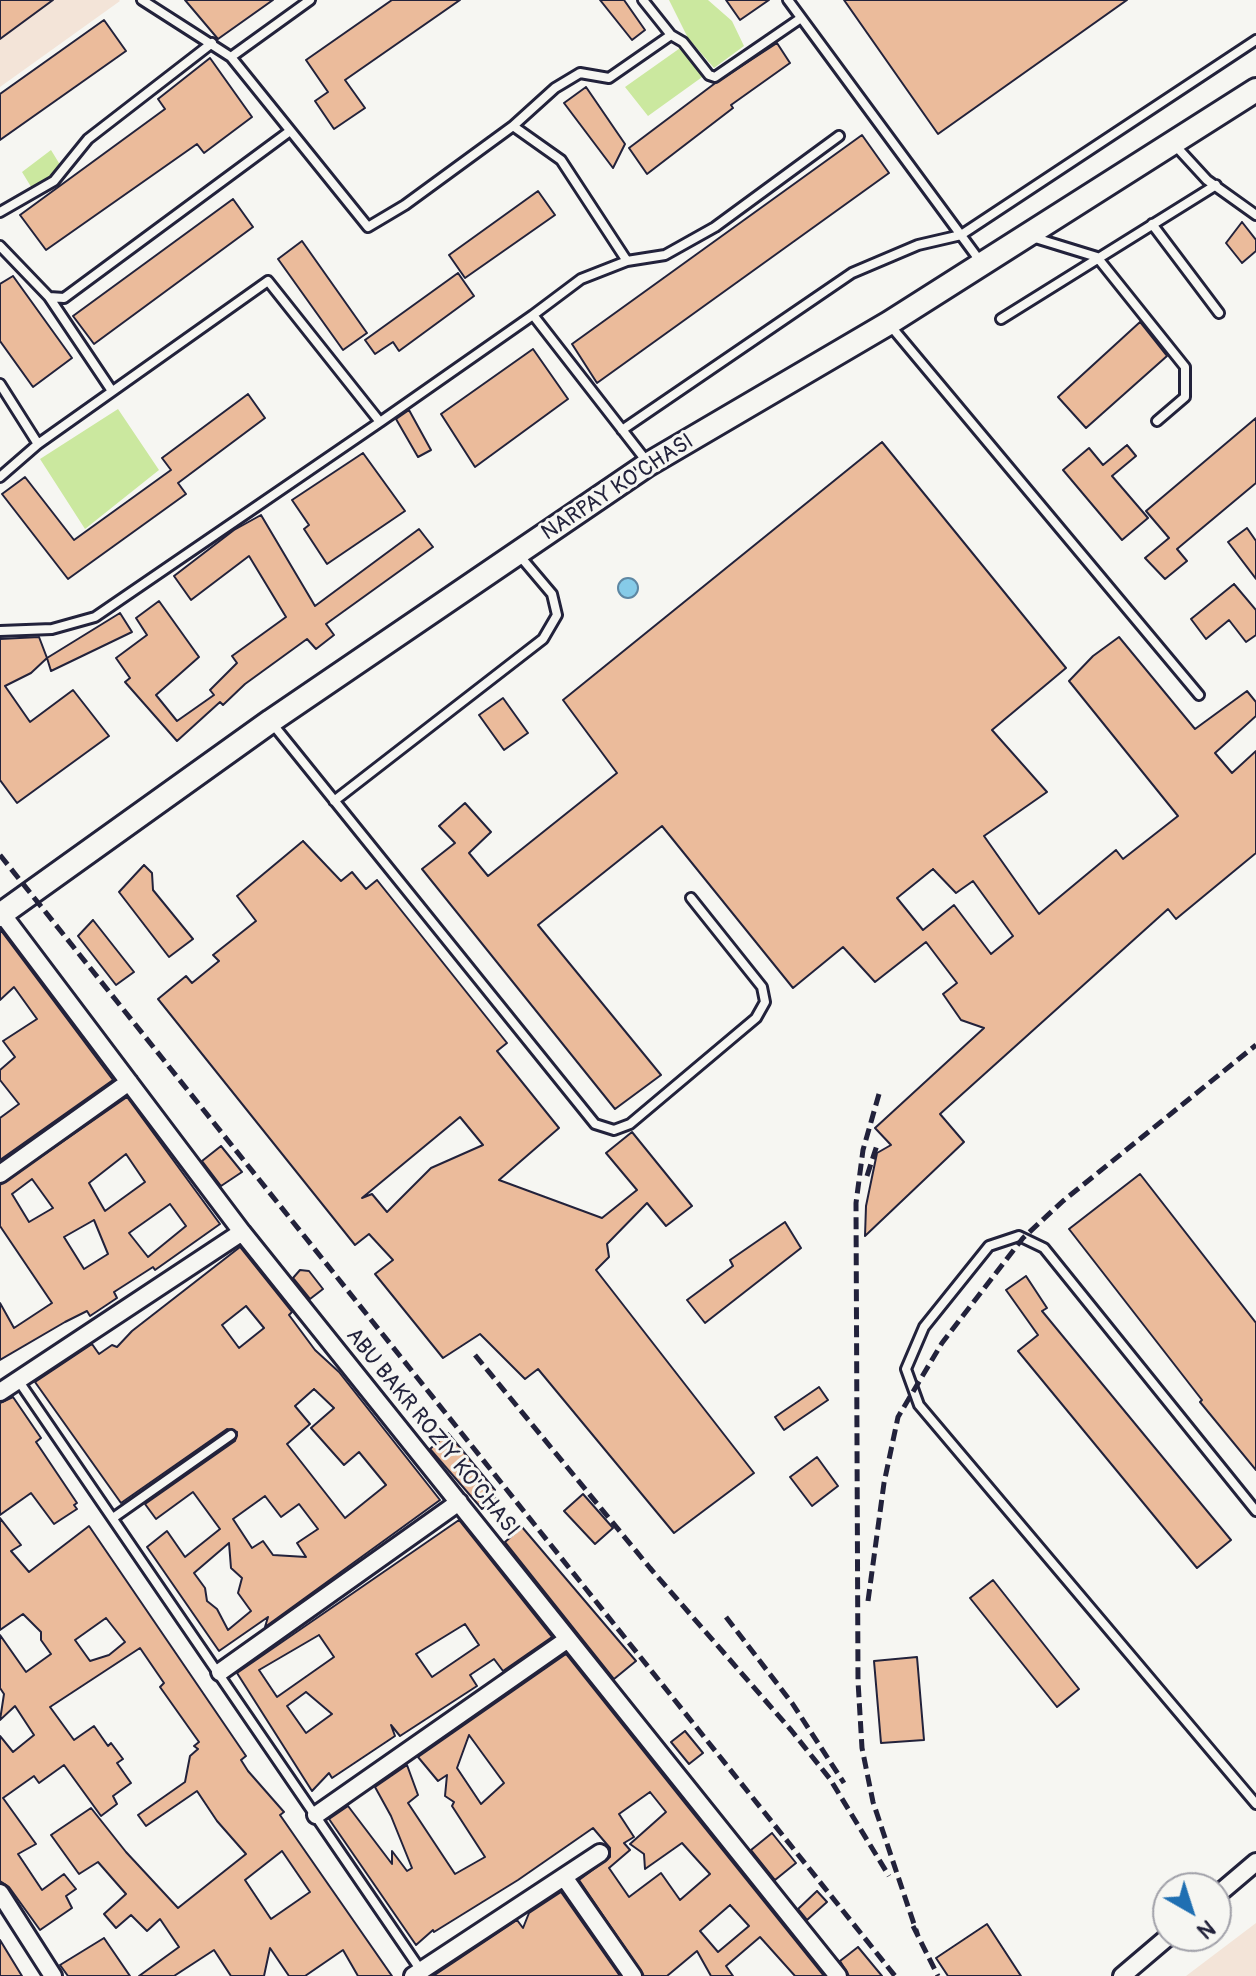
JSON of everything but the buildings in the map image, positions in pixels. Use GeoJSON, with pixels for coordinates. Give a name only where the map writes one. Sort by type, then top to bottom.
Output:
{"type":"FeatureCollection","features":[{"type":"Feature","properties":{"kind":"main road","name":"NARPAY KO'CHASI"},"geometry":{"type":"LineString","coordinates":[[1,913],[271,721],[649,464],[889,323],[1171,141],[1256,90]]}},
{"type":"Feature","properties":{"kind":"street","name":"ABU BAKR ROZIY KO'CHASI"},"geometry":{"type":"LineString","coordinates":[[1,913],[242,1232],[838,1976]]}},
{"type":"Feature","properties":{"kind":"street"},"geometry":{"type":"LineString","coordinates":[[0,1174],[129,1082]]}},
{"type":"Feature","properties":{"kind":"street"},"geometry":{"type":"LineString","coordinates":[[0,1392],[242,1232]]}},
{"type":"Feature","properties":{"kind":"street"},"geometry":{"type":"LineString","coordinates":[[220,1672],[459,1502]]}},
{"type":"Feature","properties":{"kind":"street"},"geometry":{"type":"LineString","coordinates":[[316,1815],[568,1639]]}},
{"type":"Feature","properties":{"kind":"street"},"geometry":{"type":"LineString","coordinates":[[419,1974],[600,1853]]}},
{"type":"Feature","properties":{"kind":"street"},"geometry":{"type":"LineString","coordinates":[[1232,1882],[1256,1862]]}},
{"type":"Feature","properties":{"kind":"street"},"geometry":{"type":"LineString","coordinates":[[564,1877],[633,1976]]}},
{"type":"Feature","properties":{"kind":"street"},"geometry":{"type":"LineString","coordinates":[[0,1893],[53,1976]]}},
{"type":"Feature","properties":{"kind":"street"},"geometry":{"type":"LineString","coordinates":[[1122,1976],[1152,1950]]}},
{"type":"Feature","properties":{"kind":"lane"},"geometry":{"type":"LineString","coordinates":[[142,0],[231,57],[368,227],[405,205],[513,126],[555,88],[580,73],[609,78],[671,35]]}},
{"type":"Feature","properties":{"kind":"lane"},"geometry":{"type":"LineString","coordinates":[[231,57],[310,0]]}},
{"type":"Feature","properties":{"kind":"lane"},"geometry":{"type":"LineString","coordinates":[[643,0],[671,35],[683,42],[709,75],[715,77],[801,18]]}},
{"type":"Feature","properties":{"kind":"lane"},"geometry":{"type":"LineString","coordinates":[[788,0],[981,262]]}},
{"type":"Feature","properties":{"kind":"lane"},"geometry":{"type":"LineString","coordinates":[[622,430],[852,273],[918,245],[961,235],[1256,40]]}},
{"type":"Feature","properties":{"kind":"lane"},"geometry":{"type":"LineString","coordinates":[[0,212],[54,181],[88,139],[212,43]]}},
{"type":"Feature","properties":{"kind":"lane"},"geometry":{"type":"LineString","coordinates":[[513,126],[561,160],[627,261]]}},
{"type":"Feature","properties":{"kind":"lane"},"geometry":{"type":"LineString","coordinates":[[49,297],[64,298],[290,131]]}},
{"type":"Feature","properties":{"kind":"lane"},"geometry":{"type":"LineString","coordinates":[[0,631],[52,629],[95,617],[380,422],[581,279],[627,261],[665,255],[715,227],[839,136]]}},
{"type":"Feature","properties":{"kind":"lane"},"geometry":{"type":"LineString","coordinates":[[1171,141],[1216,185],[1256,215]]}},
{"type":"Feature","properties":{"kind":"lane"},"geometry":{"type":"LineString","coordinates":[[1001,319],[1216,185]]}},
{"type":"Feature","properties":{"kind":"lane"},"geometry":{"type":"LineString","coordinates":[[1152,224],[1219,313]]}},
{"type":"Feature","properties":{"kind":"lane"},"geometry":{"type":"LineString","coordinates":[[1024,235],[1097,257],[1185,367],[1185,397],[1157,421]]}},
{"type":"Feature","properties":{"kind":"lane"},"geometry":{"type":"LineString","coordinates":[[0,246],[49,297],[112,391]]}},
{"type":"Feature","properties":{"kind":"lane"},"geometry":{"type":"LineString","coordinates":[[0,477],[38,444],[268,281],[380,422]]}},
{"type":"Feature","properties":{"kind":"lane"},"geometry":{"type":"LineString","coordinates":[[533,315],[649,464]]}},
{"type":"Feature","properties":{"kind":"lane"},"geometry":{"type":"LineString","coordinates":[[889,323],[1199,695]]}},
{"type":"Feature","properties":{"kind":"lane"},"geometry":{"type":"LineString","coordinates":[[0,384],[38,444]]}},
{"type":"Feature","properties":{"kind":"lane"},"geometry":{"type":"LineString","coordinates":[[334,801],[543,639],[557,615],[552,594],[518,555]]}},
{"type":"Feature","properties":{"kind":"lane"},"geometry":{"type":"LineString","coordinates":[[271,721],[595,1124],[614,1130],[630,1124],[756,1018],[765,1002],[762,987],[691,898]]}},
{"type":"Feature","properties":{"kind":"lane"},"geometry":{"type":"LineString","coordinates":[[1256,1511],[1044,1248],[1019,1236],[989,1246],[924,1327],[906,1369],[919,1405],[1256,1804]]}},
{"type":"Feature","properties":{"kind":"lane"},"geometry":{"type":"LineString","coordinates":[[18,1380],[220,1672],[419,1974]]}},
{"type":"Feature","properties":{"kind":"lane"},"geometry":{"type":"LineString","coordinates":[[113,1518],[231,1435]]}},
{"type":"Feature","properties":{"kind":"shaded area"},"geometry":{"type":"Polygon","coordinates":[[[0,0],[119,0],[120,1],[0,87],[0,0]]]}},
{"type":"Feature","properties":{"kind":"shaded area"},"geometry":{"type":"Polygon","coordinates":[[[1256,1923],[1256,1976],[1186,1976],[1218,1952],[1232,1952],[1232,1941],[1256,1923]]]}},
{"type":"Feature","properties":{"kind":"green space"},"geometry":{"type":"Polygon","coordinates":[[[669,0],[708,0],[732,21],[744,46],[714,68],[688,38],[669,0]]]}},
{"type":"Feature","properties":{"kind":"green space"},"geometry":{"type":"Polygon","coordinates":[[[683,46],[705,75],[648,116],[625,87],[683,46]]]}},
{"type":"Feature","properties":{"kind":"green space"},"geometry":{"type":"Polygon","coordinates":[[[51,150],[62,168],[33,190],[22,172],[51,150]]]}},
{"type":"Feature","properties":{"kind":"green space"},"geometry":{"type":"Polygon","coordinates":[[[118,409],[159,470],[85,529],[40,459],[118,409]]]}},
{"type":"Feature","properties":{"kind":"water"},"geometry":{"type":"Polygon","coordinates":[[[628,578],[635,581],[638,588],[635,595],[628,598],[621,595],[618,588],[621,581],[628,578]]]}},
{"type":"Feature","properties":{"kind":"railway"},"geometry":{"type":"LineString","coordinates":[[0,855],[895,1976]]}},
{"type":"Feature","properties":{"kind":"railway"},"geometry":{"type":"LineString","coordinates":[[868,1601],[884,1483],[898,1417],[942,1343],[1023,1238],[1063,1201],[1256,1045]]}},
{"type":"Feature","properties":{"kind":"railway"},"geometry":{"type":"LineString","coordinates":[[879,1094],[863,1150],[856,1203],[858,1681],[862,1748],[873,1802],[918,1936]]}},
{"type":"Feature","properties":{"kind":"railway"},"geometry":{"type":"LineString","coordinates":[[867,1176],[878,1142]]}},
{"type":"Feature","properties":{"kind":"railway"},"geometry":{"type":"LineString","coordinates":[[475,1355],[650,1568],[830,1779],[889,1876]]}},
{"type":"Feature","properties":{"kind":"railway"},"geometry":{"type":"LineString","coordinates":[[726,1617],[792,1703],[844,1783]]}},
{"type":"Feature","properties":{"kind":"railway"},"geometry":{"type":"LineString","coordinates":[[913,1926],[938,1976]]}}]}
